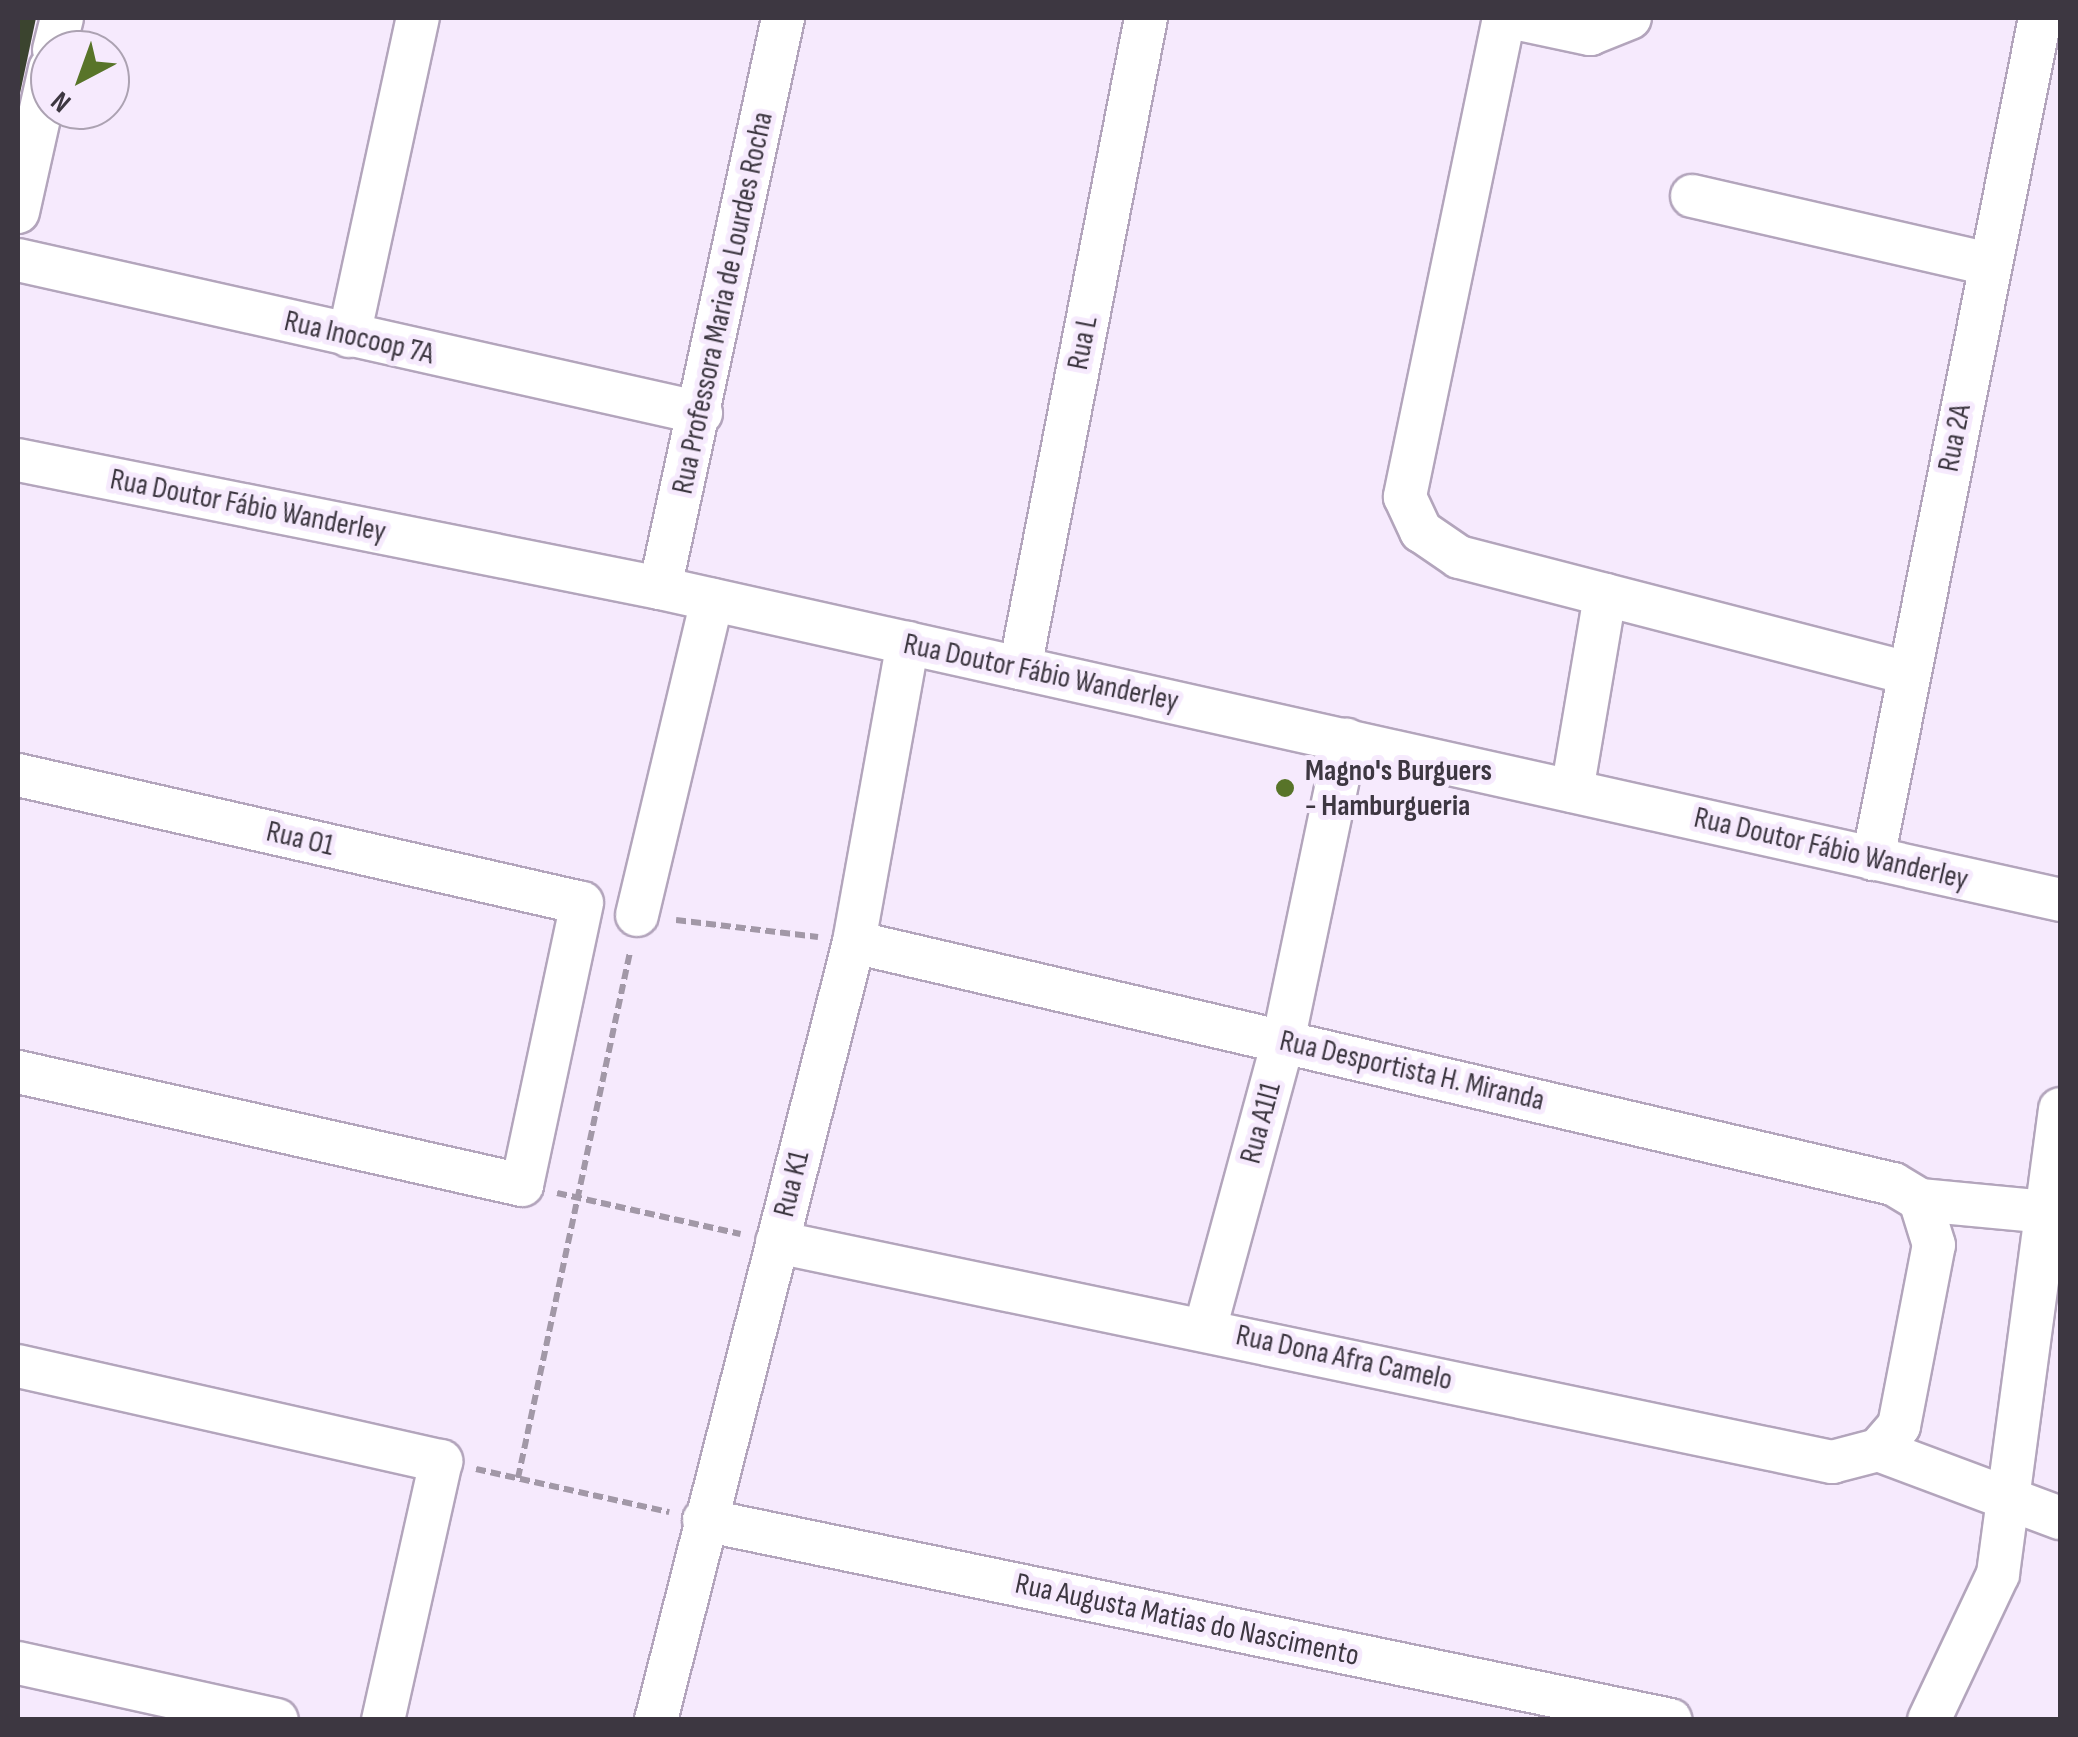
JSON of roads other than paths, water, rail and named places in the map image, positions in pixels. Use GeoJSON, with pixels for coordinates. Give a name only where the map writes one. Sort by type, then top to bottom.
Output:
{"type":"FeatureCollection","features":[{"type":"Feature","properties":{"kind":"street"},"geometry":{"type":"LineString","coordinates":[[348,336],[418,18]]}},
{"type":"Feature","properties":{"kind":"street","name":"Rua Professora Maria de Lourdes Rocha"},"geometry":{"type":"LineString","coordinates":[[660,588],[701,413],[783,18]]}},
{"type":"Feature","properties":{"kind":"street","name":"Rua L"},"geometry":{"type":"LineString","coordinates":[[1020,668],[1146,18]]}},
{"type":"Feature","properties":{"kind":"street"},"geometry":{"type":"LineString","coordinates":[[1504,18],[1406,497],[1440,550],[1909,673]]}},
{"type":"Feature","properties":{"kind":"street"},"geometry":{"type":"LineString","coordinates":[[1514,18],[1590,34],[1630,18]]}},
{"type":"Feature","properties":{"kind":"street","name":"Rua 2A"},"geometry":{"type":"LineString","coordinates":[[1874,859],[2040,18]]}},
{"type":"Feature","properties":{"kind":"street"},"geometry":{"type":"LineString","coordinates":[[18,212],[36,130]]}},
{"type":"Feature","properties":{"kind":"street"},"geometry":{"type":"LineString","coordinates":[[1692,196],[1990,264]]}},
{"type":"Feature","properties":{"kind":"street","name":"Rua Inocoop 7A"},"geometry":{"type":"LineString","coordinates":[[18,260],[701,413]]}},
{"type":"Feature","properties":{"kind":"street","name":"Rua Doutor Fábio Wanderley"},"geometry":{"type":"LineString","coordinates":[[18,460],[660,588],[2060,900]]}},
{"type":"Feature","properties":{"kind":"street"},"geometry":{"type":"LineString","coordinates":[[1572,791],[1605,595]]}},
{"type":"Feature","properties":{"kind":"street"},"geometry":{"type":"LineString","coordinates":[[636,915],[712,600]]}},
{"type":"Feature","properties":{"kind":"street","name":"Rua K1"},"geometry":{"type":"LineString","coordinates":[[656,1720],[854,942],[908,644]]}},
{"type":"Feature","properties":{"kind":"street","name":"Rua A1I1"},"geometry":{"type":"LineString","coordinates":[[1205,1328],[1283,1042],[1346,740]]}},
{"type":"Feature","properties":{"kind":"street","name":"Rua O1"},"geometry":{"type":"LineString","coordinates":[[18,775],[582,902],[522,1185],[18,1072]]}},
{"type":"Feature","properties":{"kind":"street","name":"Rua Desportista H. Miranda"},"geometry":{"type":"LineString","coordinates":[[854,942],[1870,1176],[1920,1200]]}},
{"type":"Feature","properties":{"kind":"street"},"geometry":{"type":"LineString","coordinates":[[1928,1720],[1998,1574],[2060,1109]]}},
{"type":"Feature","properties":{"kind":"street"},"geometry":{"type":"LineString","coordinates":[[2048,1212],[1920,1200],[1934,1245],[1889,1438],[2008,1501],[2060,1518]]}},
{"type":"Feature","properties":{"kind":"street","name":"Rua Dona Afra Camelo"},"geometry":{"type":"LineString","coordinates":[[777,1242],[1205,1328],[1832,1462],[1889,1438]]}},
{"type":"Feature","properties":{"kind":"street"},"geometry":{"type":"LineString","coordinates":[[18,1366],[441,1461],[383,1720]]}},
{"type":"Feature","properties":{"kind":"street","name":"Rua Augusta Matias do Nascimento"},"geometry":{"type":"LineString","coordinates":[[704,1520],[1671,1720]]}},
{"type":"Feature","properties":{"kind":"street"},"geometry":{"type":"LineString","coordinates":[[18,1662],[277,1720]]}},
{"type":"Feature","properties":{"kind":"place","name":"Magno's Burguers - Hamburgueria"},"geometry":{"type":"Point","coordinates":[1285,788]}}]}
